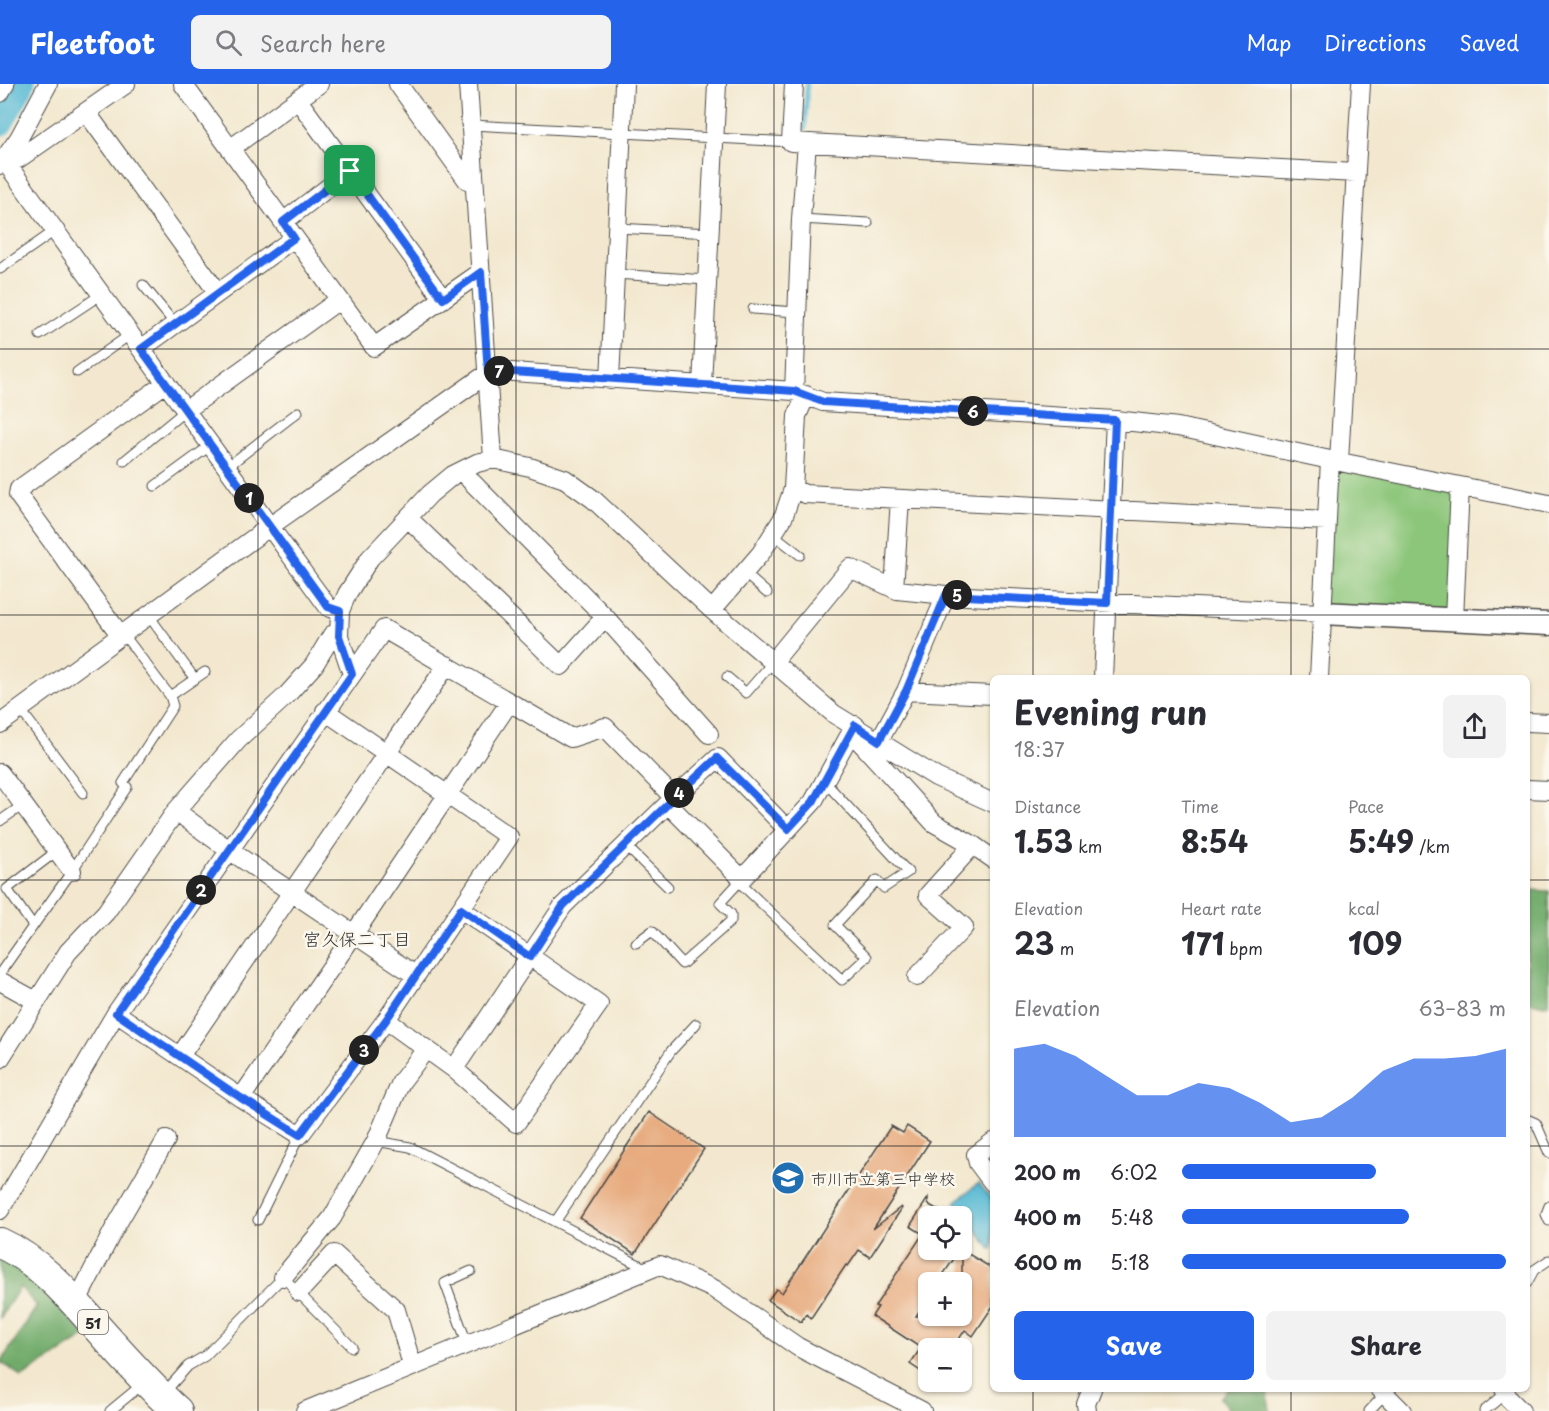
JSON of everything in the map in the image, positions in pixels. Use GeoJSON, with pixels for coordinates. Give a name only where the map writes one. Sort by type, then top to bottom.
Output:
{"type":"FeatureCollection","features":[{"type":"Feature","properties":{"kind":"main road","name":"51"},"geometry":{"type":"LineString","coordinates":[[0,1243],[38,1266],[76,1303],[162,1396]]}},
{"type":"Feature","properties":{"kind":"street"},"geometry":{"type":"LineString","coordinates":[[0,93],[5,84]]}},
{"type":"Feature","properties":{"kind":"street"},"geometry":{"type":"LineString","coordinates":[[2,162],[19,138],[48,84]]}},
{"type":"Feature","properties":{"kind":"street"},"geometry":{"type":"LineString","coordinates":[[2,162],[18,159],[126,84]]}},
{"type":"Feature","properties":{"kind":"street"},"geometry":{"type":"LineString","coordinates":[[183,84],[374,347],[481,272]]}},
{"type":"Feature","properties":{"kind":"street"},"geometry":{"type":"LineString","coordinates":[[230,149],[319,84]]}},
{"type":"Feature","properties":{"kind":"street"},"geometry":{"type":"LineString","coordinates":[[398,84],[466,180],[474,182]]}},
{"type":"Feature","properties":{"kind":"street"},"geometry":{"type":"LineString","coordinates":[[468,84],[493,459]]}},
{"type":"Feature","properties":{"kind":"street"},"geometry":{"type":"LineString","coordinates":[[610,380],[624,84]]}},
{"type":"Feature","properties":{"kind":"street"},"geometry":{"type":"LineString","coordinates":[[702,385],[717,84]]}},
{"type":"Feature","properties":{"kind":"street"},"geometry":{"type":"LineString","coordinates":[[711,610],[762,553],[783,518],[793,489],[800,393],[797,312],[801,219],[799,142],[794,84]]}},
{"type":"Feature","properties":{"kind":"street"},"geometry":{"type":"LineString","coordinates":[[1319,675],[1327,521],[1335,461],[1361,84]]}},
{"type":"Feature","properties":{"kind":"street"},"geometry":{"type":"LineString","coordinates":[[298,100],[443,299]]}},
{"type":"Feature","properties":{"kind":"street"},"geometry":{"type":"LineString","coordinates":[[87,113],[218,293]]}},
{"type":"Feature","properties":{"kind":"street"},"geometry":{"type":"LineString","coordinates":[[799,142],[1356,173]]}},
{"type":"Feature","properties":{"kind":"street"},"geometry":{"type":"LineString","coordinates":[[2,162],[56,230],[328,607],[340,611]]}},
{"type":"Feature","properties":{"kind":"street"},"geometry":{"type":"LineString","coordinates":[[283,222],[350,171]]}},
{"type":"Feature","properties":{"kind":"street"},"geometry":{"type":"LineString","coordinates":[[136,341],[175,324],[294,238]]}},
{"type":"Feature","properties":{"kind":"street"},"geometry":{"type":"LineString","coordinates":[[186,410],[339,300]]}},
{"type":"Feature","properties":{"kind":"street"},"geometry":{"type":"LineString","coordinates":[[0,723],[269,527],[488,373],[498,371],[800,393],[823,402],[1178,426],[1335,461],[1549,504]]}},
{"type":"Feature","properties":{"kind":"street"},"geometry":{"type":"LineString","coordinates":[[122,635],[18,495],[19,489],[166,383]]}},
{"type":"Feature","properties":{"kind":"street"},"geometry":{"type":"LineString","coordinates":[[1103,675],[1115,420]]}},
{"type":"Feature","properties":{"kind":"street"},"geometry":{"type":"LineString","coordinates":[[352,674],[339,636],[340,611],[347,594],[370,558],[430,494],[461,471],[477,463],[493,459],[530,467],[565,479],[593,499],[711,610],[853,729],[934,823],[990,857]]}},
{"type":"Feature","properties":{"kind":"street"},"geometry":{"type":"LineString","coordinates":[[461,471],[605,617],[709,734]]}},
{"type":"Feature","properties":{"kind":"street"},"geometry":{"type":"LineString","coordinates":[[1454,619],[1460,486]]}},
{"type":"Feature","properties":{"kind":"street"},"geometry":{"type":"LineString","coordinates":[[793,489],[805,494],[1327,521]]}},
{"type":"Feature","properties":{"kind":"street"},"geometry":{"type":"LineString","coordinates":[[894,589],[900,499]]}},
{"type":"Feature","properties":{"kind":"street"},"geometry":{"type":"LineString","coordinates":[[408,518],[561,666],[605,617]]}},
{"type":"Feature","properties":{"kind":"street"},"geometry":{"type":"LineString","coordinates":[[773,662],[850,568],[894,589],[946,595],[1549,624]]}},
{"type":"Feature","properties":{"kind":"street"},"geometry":{"type":"LineString","coordinates":[[879,741],[906,691],[946,595]]}},
{"type":"Feature","properties":{"kind":"street"},"geometry":{"type":"LineString","coordinates":[[0,1210],[116,1013],[384,629],[571,738],[605,727],[741,880],[813,802],[853,729]]}},
{"type":"Feature","properties":{"kind":"street"},"geometry":{"type":"LineString","coordinates":[[0,1059],[68,952],[106,912],[176,811],[238,740],[314,665],[332,635],[339,636]]}},
{"type":"Feature","properties":{"kind":"street"},"geometry":{"type":"LineString","coordinates":[[180,1056],[447,665]]}},
{"type":"Feature","properties":{"kind":"street"},"geometry":{"type":"LineString","coordinates":[[906,691],[990,695]]}},
{"type":"Feature","properties":{"kind":"street"},"geometry":{"type":"LineString","coordinates":[[241,1098],[509,703]]}},
{"type":"Feature","properties":{"kind":"street"},"geometry":{"type":"LineString","coordinates":[[116,1013],[300,1135],[386,1020],[509,837],[326,711]]}},
{"type":"Feature","properties":{"kind":"street"},"geometry":{"type":"LineString","coordinates":[[1530,722],[1549,723]]}},
{"type":"Feature","properties":{"kind":"street"},"geometry":{"type":"LineString","coordinates":[[853,729],[879,741],[936,777],[990,802]]}},
{"type":"Feature","properties":{"kind":"street"},"geometry":{"type":"LineString","coordinates":[[454,1069],[563,906],[717,758],[788,829]]}},
{"type":"Feature","properties":{"kind":"street"},"geometry":{"type":"LineString","coordinates":[[0,773],[72,871]]}},
{"type":"Feature","properties":{"kind":"street"},"geometry":{"type":"LineString","coordinates":[[1530,789],[1549,790]]}},
{"type":"Feature","properties":{"kind":"street"},"geometry":{"type":"LineString","coordinates":[[176,811],[229,850],[415,975]]}},
{"type":"Feature","properties":{"kind":"street"},"geometry":{"type":"LineString","coordinates":[[917,977],[964,927],[928,895],[973,845]]}},
{"type":"Feature","properties":{"kind":"street"},"geometry":{"type":"LineString","coordinates":[[386,1020],[454,1069],[516,1123],[599,1004],[461,909]]}},
{"type":"Feature","properties":{"kind":"street"},"geometry":{"type":"LineString","coordinates":[[0,981],[36,1001]]}},
{"type":"Feature","properties":{"kind":"street"},"geometry":{"type":"LineString","coordinates":[[283,1276],[332,1218],[376,1141],[401,1083],[426,1049]]}},
{"type":"Feature","properties":{"kind":"street"},"geometry":{"type":"LineString","coordinates":[[76,1303],[113,1231],[166,1140]]}},
{"type":"Feature","properties":{"kind":"street"},"geometry":{"type":"LineString","coordinates":[[990,1144],[976,1155],[978,1163],[990,1179]]}},
{"type":"Feature","properties":{"kind":"street"},"geometry":{"type":"LineString","coordinates":[[299,1292],[334,1254],[396,1310],[412,1365]]}},
{"type":"Feature","properties":{"kind":"street"},"geometry":{"type":"LineString","coordinates":[[305,1411],[660,1264],[714,1289],[798,1347],[922,1411]]}},
{"type":"Feature","properties":{"kind":"street"},"geometry":{"type":"LineString","coordinates":[[1087,1411],[1086,1404],[1091,1392]]}},
{"type":"Feature","properties":{"kind":"street"},"geometry":{"type":"LineString","coordinates":[[1383,1392],[1402,1411]]}},
{"type":"Feature","properties":{"kind":"street"},"geometry":{"type":"LineString","coordinates":[[1506,1392],[1521,1411]]}},
{"type":"Feature","properties":{"kind":"lane"},"geometry":{"type":"LineString","coordinates":[[472,124],[799,142]]}},
{"type":"Feature","properties":{"kind":"lane"},"geometry":{"type":"LineString","coordinates":[[801,219],[868,223]]}},
{"type":"Feature","properties":{"kind":"lane"},"geometry":{"type":"LineString","coordinates":[[617,228],[710,233]]}},
{"type":"Feature","properties":{"kind":"lane"},"geometry":{"type":"LineString","coordinates":[[0,269],[56,230]]}},
{"type":"Feature","properties":{"kind":"lane"},"geometry":{"type":"LineString","coordinates":[[615,274],[707,280]]}},
{"type":"Feature","properties":{"kind":"lane"},"geometry":{"type":"LineString","coordinates":[[143,285],[175,324]]}},
{"type":"Feature","properties":{"kind":"lane"},"geometry":{"type":"LineString","coordinates":[[40,335],[102,294]]}},
{"type":"Feature","properties":{"kind":"lane"},"geometry":{"type":"LineString","coordinates":[[753,309],[797,312]]}},
{"type":"Feature","properties":{"kind":"lane"},"geometry":{"type":"LineString","coordinates":[[77,372],[136,341]]}},
{"type":"Feature","properties":{"kind":"lane"},"geometry":{"type":"LineString","coordinates":[[124,460],[186,410]]}},
{"type":"Feature","properties":{"kind":"lane"},"geometry":{"type":"LineString","coordinates":[[227,467],[298,412]]}},
{"type":"Feature","properties":{"kind":"lane"},"geometry":{"type":"LineString","coordinates":[[154,486],[211,445]]}},
{"type":"Feature","properties":{"kind":"lane"},"geometry":{"type":"LineString","coordinates":[[773,534],[800,555]]}},
{"type":"Feature","properties":{"kind":"lane"},"geometry":{"type":"LineString","coordinates":[[744,573],[766,593]]}},
{"type":"Feature","properties":{"kind":"lane"},"geometry":{"type":"LineString","coordinates":[[149,616],[195,679]]}},
{"type":"Feature","properties":{"kind":"lane"},"geometry":{"type":"LineString","coordinates":[[0,972],[128,787],[123,783],[173,706],[170,696],[122,635]]}},
{"type":"Feature","properties":{"kind":"lane"},"geometry":{"type":"LineString","coordinates":[[727,677],[746,693],[773,662]]}},
{"type":"Feature","properties":{"kind":"lane"},"geometry":{"type":"LineString","coordinates":[[170,696],[205,672]]}},
{"type":"Feature","properties":{"kind":"lane"},"geometry":{"type":"LineString","coordinates":[[20,709],[83,793]]}},
{"type":"Feature","properties":{"kind":"lane"},"geometry":{"type":"LineString","coordinates":[[636,943],[652,932],[682,964],[731,921],[731,914],[720,903],[741,880],[842,980],[867,957],[835,925],[877,880],[884,888],[908,872],[825,782]]}},
{"type":"Feature","properties":{"kind":"lane"},"geometry":{"type":"LineString","coordinates":[[0,821],[23,804]]}},
{"type":"Feature","properties":{"kind":"lane"},"geometry":{"type":"LineString","coordinates":[[626,846],[668,887]]}},
{"type":"Feature","properties":{"kind":"lane"},"geometry":{"type":"LineString","coordinates":[[33,926],[7,889],[57,851]]}},
{"type":"Feature","properties":{"kind":"lane"},"geometry":{"type":"LineString","coordinates":[[555,1222],[671,1051],[696,1024]]}},
{"type":"Feature","properties":{"kind":"lane"},"geometry":{"type":"LineString","coordinates":[[1530,1120],[1536,1123],[1549,1153]]}},
{"type":"Feature","properties":{"kind":"lane"},"geometry":{"type":"LineString","coordinates":[[258,1220],[300,1135]]}},
{"type":"Feature","properties":{"kind":"lane"},"geometry":{"type":"LineString","coordinates":[[376,1141],[410,1147],[648,1270]]}},
{"type":"Feature","properties":{"kind":"lane"},"geometry":{"type":"LineString","coordinates":[[1549,1206],[1546,1214],[1549,1221]]}},
{"type":"Feature","properties":{"kind":"lane"},"geometry":{"type":"LineString","coordinates":[[1530,1277],[1534,1270],[1549,1260]]}},
{"type":"Feature","properties":{"kind":"lane"},"geometry":{"type":"LineString","coordinates":[[467,1343],[445,1283],[471,1271]]}},
{"type":"Feature","properties":{"kind":"lane"},"geometry":{"type":"LineString","coordinates":[[110,1411],[162,1396],[188,1365],[205,1356],[283,1276],[352,1347]]}},
{"type":"Feature","properties":{"kind":"lane"},"geometry":{"type":"LineString","coordinates":[[1369,1411],[1381,1392]]}},
{"type":"Feature","properties":{"kind":"lane"},"geometry":{"type":"LineString","coordinates":[[1484,1411],[1504,1392]]}},
{"type":"Feature","properties":{"kind":"green space"},"geometry":{"type":"Polygon","coordinates":[[[1330,460],[1460,486],[1454,619],[1322,613],[1330,460]]]}},
{"type":"Feature","properties":{"kind":"green space"},"geometry":{"type":"Polygon","coordinates":[[[1530,890],[1549,891],[1549,1004],[1530,1002],[1530,890]]]}},
{"type":"Feature","properties":{"kind":"green space"},"geometry":{"type":"Polygon","coordinates":[[[0,1255],[41,1285],[86,1336],[22,1377],[1,1362],[37,1306],[20,1287],[0,1318],[0,1255]]]}},
{"type":"Feature","properties":{"kind":"green space"},"geometry":{"type":"Polygon","coordinates":[[[1225,1392],[1267,1392],[1270,1411],[1230,1411],[1220,1398],[1225,1392]]]}},
{"type":"Feature","properties":{"kind":"water"},"geometry":{"type":"Polygon","coordinates":[[[979,1183],[990,1197],[990,1248],[972,1224],[972,1206],[958,1206],[955,1202],[979,1183]]]}},
{"type":"Feature","properties":{"kind":"building"},"geometry":{"type":"Polygon","coordinates":[[[649,1112],[704,1149],[635,1254],[580,1218],[649,1112]]]}},
{"type":"Feature","properties":{"kind":"building"},"geometry":{"type":"Polygon","coordinates":[[[891,1126],[903,1133],[907,1126],[930,1141],[873,1229],[902,1208],[870,1257],[859,1250],[848,1266],[846,1265],[811,1318],[806,1314],[801,1322],[768,1300],[776,1289],[782,1293],[891,1126]]]}},
{"type":"Feature","properties":{"kind":"building"},"geometry":{"type":"Polygon","coordinates":[[[928,1198],[928,1204],[931,1206],[923,1206],[928,1198]]]}},
{"type":"Feature","properties":{"kind":"building"},"geometry":{"type":"Polygon","coordinates":[[[918,1214],[918,1231],[910,1226],[918,1214]]]}},
{"type":"Feature","properties":{"kind":"building"},"geometry":{"type":"Polygon","coordinates":[[[918,1242],[918,1260],[953,1260],[945,1272],[918,1272],[918,1313],[916,1316],[918,1316],[918,1326],[972,1326],[972,1272],[962,1272],[962,1260],[972,1260],[972,1256],[990,1267],[990,1310],[973,1336],[965,1330],[960,1338],[918,1338],[918,1346],[872,1316],[878,1307],[875,1306],[918,1242]]]}},
{"type":"Feature","properties":{"kind":"building"},"geometry":{"type":"Polygon","coordinates":[[[918,1352],[918,1369],[910,1364],[918,1352]]]}},
{"type":"Feature","properties":{"kind":"waterway"},"geometry":{"type":"LineString","coordinates":[[0,122],[21,84]]}},
{"type":"Feature","properties":{"kind":"waterway"},"geometry":{"type":"LineString","coordinates":[[805,129],[807,84]]}},
{"type":"Feature","properties":{"kind":"place","name":"市川市立第三中学校"},"geometry":{"type":"Point","coordinates":[788,1178]}},
{"type":"Feature","properties":{"kind":"district","name":"宮久保二丁目"},"geometry":{"type":"Point","coordinates":[357,938]}},
{"type":"Feature","properties":{"kind":"route"},"geometry":{"type":"LineString","coordinates":[[350,171],[443,299],[481,272],[488,373],[498,371],[794,391],[823,402],[1115,420],[1107,603],[946,595],[906,691],[879,741],[855,725],[813,802],[788,829],[717,758],[563,906],[530,957],[461,909],[386,1020],[300,1135],[116,1013],[352,674],[339,636],[340,611],[328,607],[141,349],[294,238],[283,222],[350,171]]}}]}
